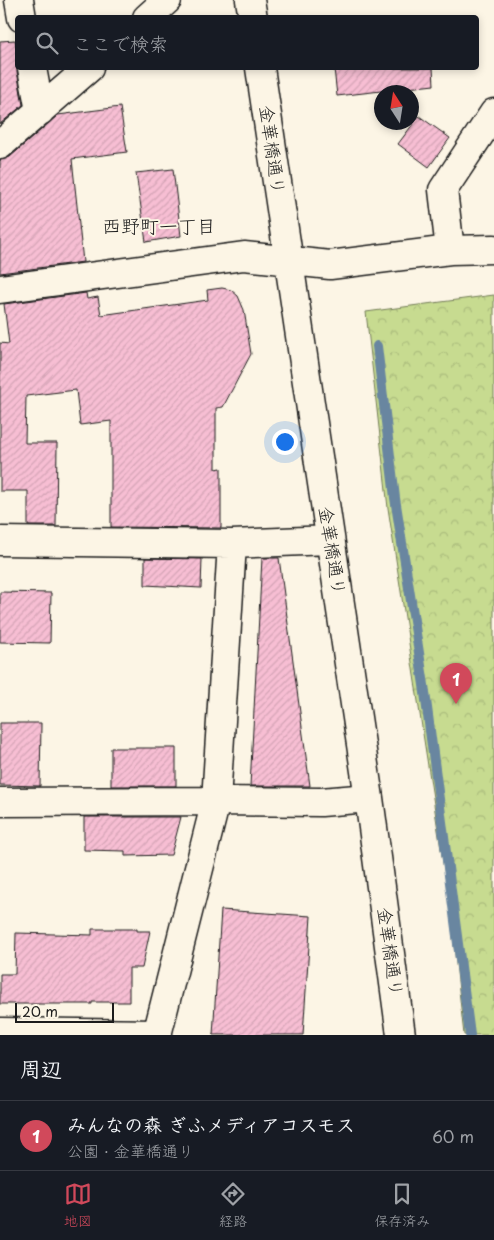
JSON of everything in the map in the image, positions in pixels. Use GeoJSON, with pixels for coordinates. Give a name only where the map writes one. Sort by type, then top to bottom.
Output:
{"type":"FeatureCollection","features":[{"type":"Feature","properties":{"kind":"street"},"geometry":{"type":"LineString","coordinates":[[19,0],[22,15]]}},
{"type":"Feature","properties":{"kind":"street"},"geometry":{"type":"LineString","coordinates":[[150,15],[167,0]]}},
{"type":"Feature","properties":{"kind":"street"},"geometry":{"type":"LineString","coordinates":[[250,0],[252,15]]}},
{"type":"Feature","properties":{"kind":"street"},"geometry":{"type":"LineString","coordinates":[[32,70],[40,111]]}},
{"type":"Feature","properties":{"kind":"street"},"geometry":{"type":"LineString","coordinates":[[0,145],[87,70]]}},
{"type":"Feature","properties":{"kind":"street","name":"金華橋通り"},"geometry":{"type":"LineString","coordinates":[[260,70],[369,798],[401,1035]]}},
{"type":"Feature","properties":{"kind":"street"},"geometry":{"type":"LineString","coordinates":[[450,250],[443,190],[494,113]]}},
{"type":"Feature","properties":{"kind":"street"},"geometry":{"type":"LineString","coordinates":[[0,289],[244,256],[330,265],[450,250],[494,249]]}},
{"type":"Feature","properties":{"kind":"street"},"geometry":{"type":"LineString","coordinates":[[0,541],[232,544],[330,540]]}},
{"type":"Feature","properties":{"kind":"street"},"geometry":{"type":"LineString","coordinates":[[0,1032],[158,1034],[216,801],[232,544]]}},
{"type":"Feature","properties":{"kind":"street"},"geometry":{"type":"LineString","coordinates":[[0,802],[321,802],[369,798]]}},
{"type":"Feature","properties":{"kind":"green space"},"geometry":{"type":"Polygon","coordinates":[[[494,295],[494,1035],[464,1035],[449,901],[388,508],[366,312],[494,295]]]}},
{"type":"Feature","properties":{"kind":"building"},"geometry":{"type":"Polygon","coordinates":[[[15,40],[15,70],[17,70],[23,105],[0,124],[0,41],[15,40]]]}},
{"type":"Feature","properties":{"kind":"building"},"geometry":{"type":"Polygon","coordinates":[[[334,70],[433,70],[434,85],[419,87],[419,85],[374,85],[374,92],[337,96],[334,70]]]}},
{"type":"Feature","properties":{"kind":"building"},"geometry":{"type":"Polygon","coordinates":[[[120,107],[127,152],[72,159],[83,262],[0,273],[0,160],[10,157],[58,115],[120,107]]]}},
{"type":"Feature","properties":{"kind":"building"},"geometry":{"type":"Polygon","coordinates":[[[419,116],[450,138],[429,167],[398,144],[408,130],[419,130],[419,116]]]}},
{"type":"Feature","properties":{"kind":"building"},"geometry":{"type":"Polygon","coordinates":[[[173,169],[181,236],[146,242],[136,173],[173,169]]]}},
{"type":"Feature","properties":{"kind":"building"},"geometry":{"type":"Polygon","coordinates":[[[222,288],[231,290],[238,296],[244,310],[251,354],[223,407],[216,408],[216,469],[221,468],[221,528],[111,527],[111,421],[80,425],[76,390],[26,396],[25,443],[57,443],[56,526],[28,526],[28,491],[0,491],[0,343],[9,344],[4,304],[86,293],[87,299],[98,297],[101,315],[208,300],[207,290],[222,288]]]}},
{"type":"Feature","properties":{"kind":"building"},"geometry":{"type":"Polygon","coordinates":[[[145,558],[202,559],[201,588],[145,585],[145,558]]]}},
{"type":"Feature","properties":{"kind":"building"},"geometry":{"type":"Polygon","coordinates":[[[262,558],[279,558],[310,786],[250,786],[262,558]]]}},
{"type":"Feature","properties":{"kind":"building"},"geometry":{"type":"Polygon","coordinates":[[[0,592],[51,593],[50,643],[0,642],[0,592]]]}},
{"type":"Feature","properties":{"kind":"building"},"geometry":{"type":"Polygon","coordinates":[[[0,723],[41,723],[40,786],[0,785],[0,723]]]}},
{"type":"Feature","properties":{"kind":"building"},"geometry":{"type":"Polygon","coordinates":[[[111,748],[176,748],[176,786],[111,786],[111,748]]]}},
{"type":"Feature","properties":{"kind":"building"},"geometry":{"type":"Polygon","coordinates":[[[84,817],[181,817],[171,855],[125,856],[125,851],[84,850],[84,817]]]}},
{"type":"Feature","properties":{"kind":"building"},"geometry":{"type":"Polygon","coordinates":[[[221,910],[311,916],[303,1035],[213,1035],[221,910]]]}},
{"type":"Feature","properties":{"kind":"building"},"geometry":{"type":"Polygon","coordinates":[[[92,929],[137,929],[137,931],[150,931],[142,968],[129,968],[129,1002],[0,1004],[0,974],[15,974],[16,933],[92,935],[92,929]]]}},
{"type":"Feature","properties":{"kind":"waterway"},"geometry":{"type":"LineString","coordinates":[[377,346],[395,498],[424,685],[470,1035]]}},
{"type":"Feature","properties":{"kind":"place","name":"みんなの森 ぎふメディアコスモス"},"geometry":{"type":"Point","coordinates":[456,704]}},
{"type":"Feature","properties":{"kind":"district","name":"西野町一丁目"},"geometry":{"type":"Point","coordinates":[159,226]}}]}
